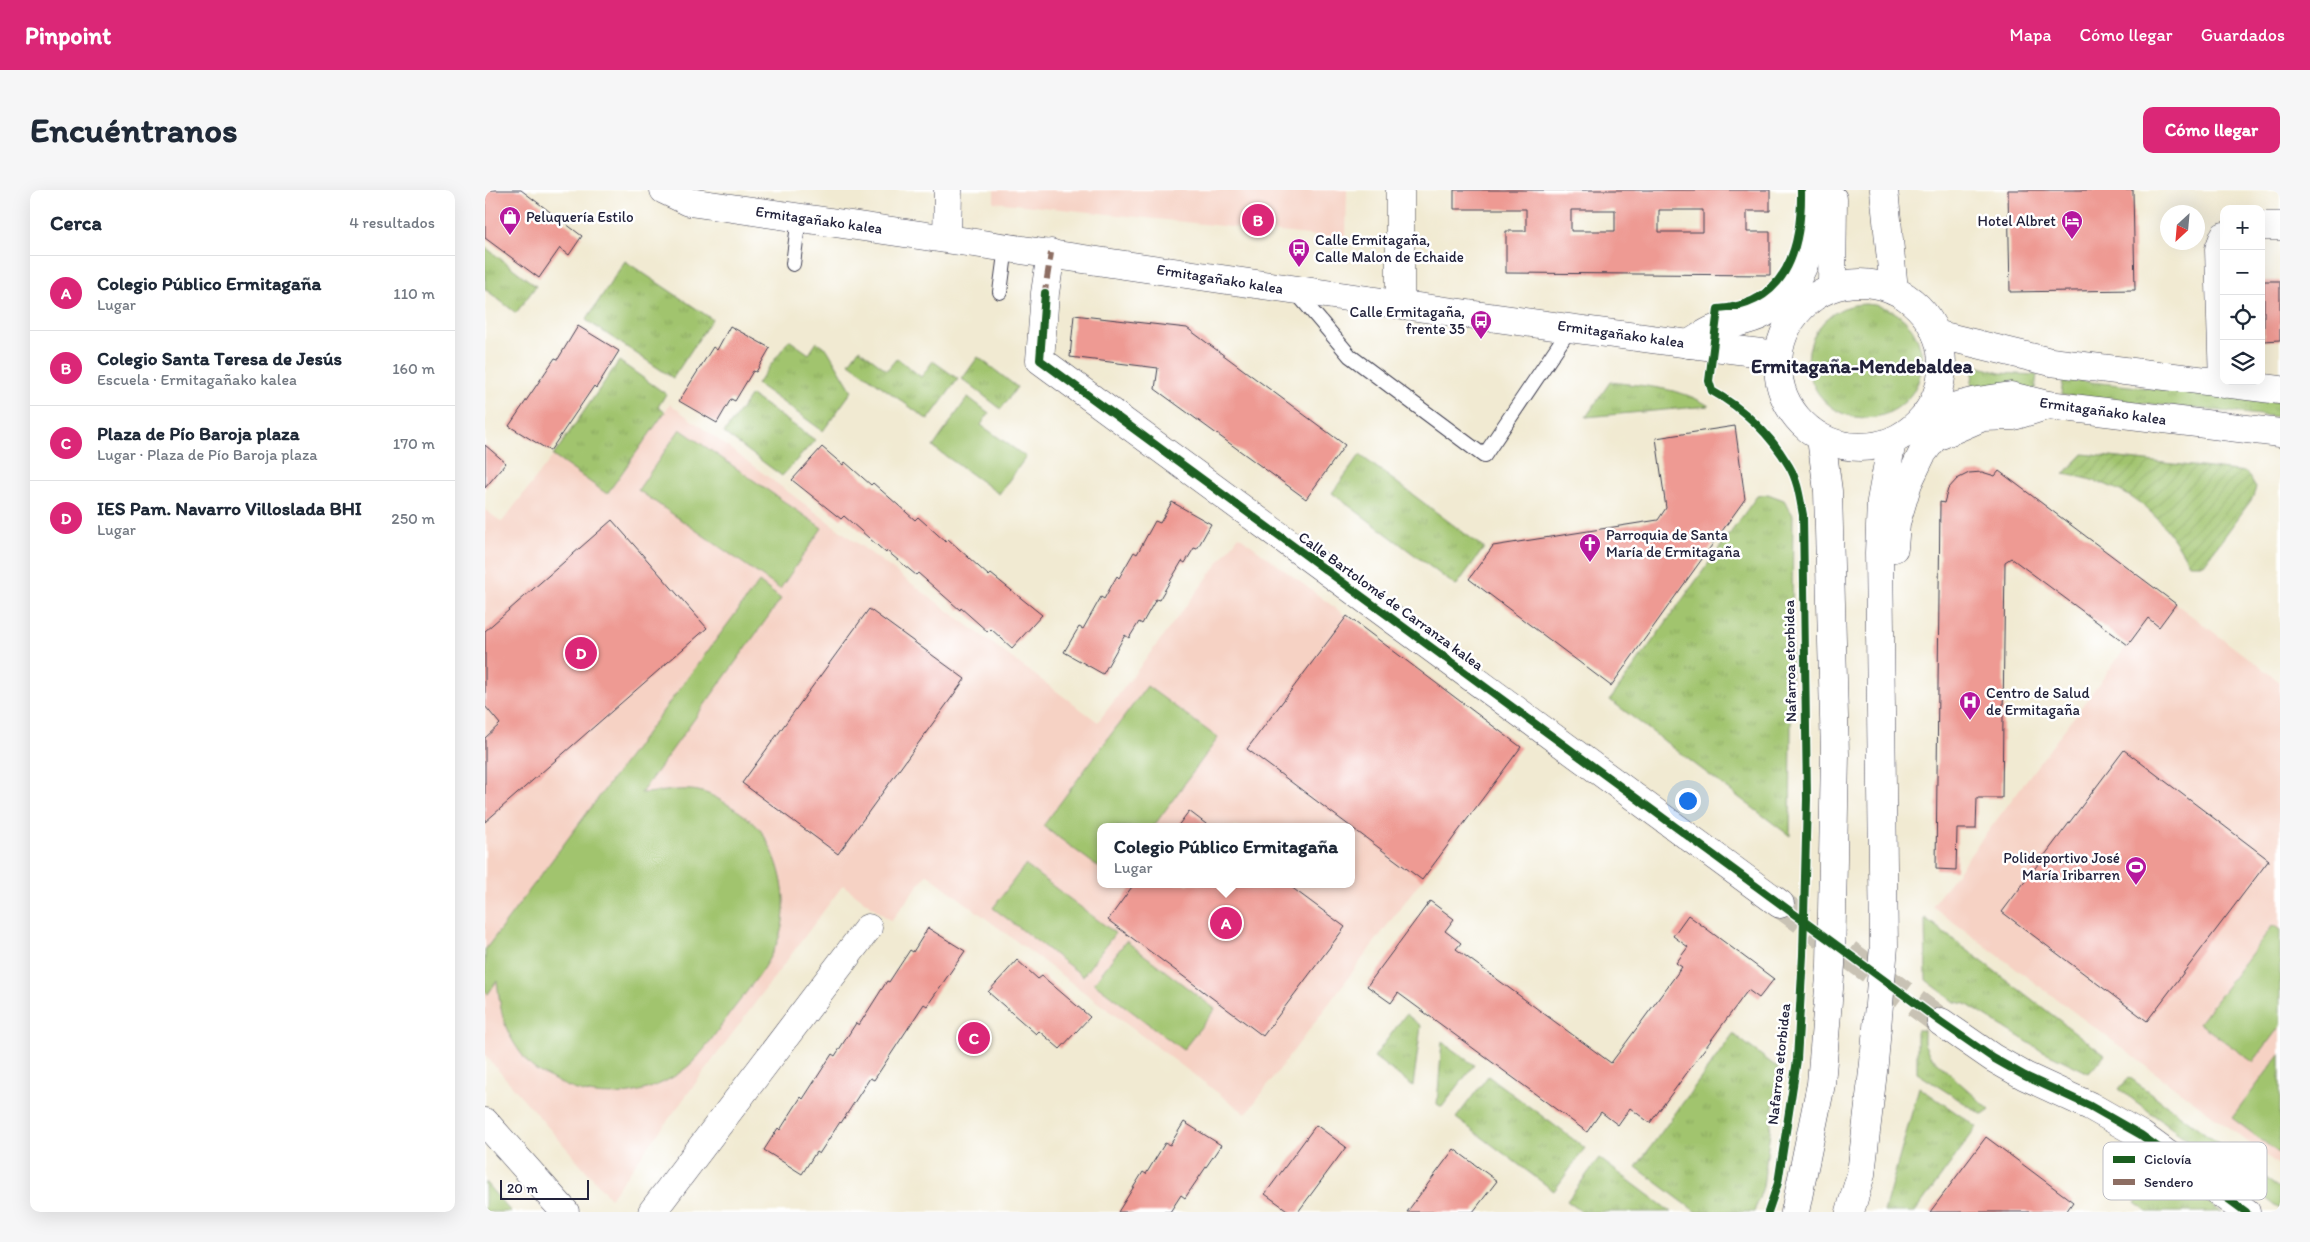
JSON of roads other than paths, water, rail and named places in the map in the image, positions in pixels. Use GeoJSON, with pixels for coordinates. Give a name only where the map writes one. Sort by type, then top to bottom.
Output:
{"type":"FeatureCollection","features":[{"type":"Feature","properties":{"kind":"street","name":"Ermitagañako kalea"},"geometry":{"type":"LineString","coordinates":[[664,190],[689,202],[1051,253],[1294,290],[1778,355]]}},
{"type":"Feature","properties":{"kind":"street"},"geometry":{"type":"LineString","coordinates":[[947,238],[948,190]]}},
{"type":"Feature","properties":{"kind":"street"},"geometry":{"type":"LineString","coordinates":[[1400,190],[1400,303]]}},
{"type":"Feature","properties":{"kind":"street"},"geometry":{"type":"LineString","coordinates":[[1689,344],[1715,329],[1764,314],[1791,289],[1811,246],[1817,213],[1818,190]]}},
{"type":"Feature","properties":{"kind":"street"},"geometry":{"type":"LineString","coordinates":[[1832,287],[1833,190]]}},
{"type":"Feature","properties":{"kind":"street"},"geometry":{"type":"LineString","coordinates":[[1884,190],[1894,290]]}},
{"type":"Feature","properties":{"kind":"street"},"geometry":{"type":"LineString","coordinates":[[2265,226],[2280,226]]}},
{"type":"Feature","properties":{"kind":"street"},"geometry":{"type":"LineString","coordinates":[[2220,246],[2222,340]]}},
{"type":"Feature","properties":{"kind":"street","name":"Calle Bartolomé de Carranza kalea"},"geometry":{"type":"LineString","coordinates":[[1051,253],[1045,293],[1040,360],[1780,904]]}},
{"type":"Feature","properties":{"kind":"street"},"geometry":{"type":"LineString","coordinates":[[1860,283],[1874,284],[1894,290],[1912,301],[1926,316],[1936,334],[1942,361],[1939,388],[1927,413],[1911,429],[1891,441],[1868,447],[1844,446],[1821,438],[1801,423],[1787,403],[1778,379],[1778,355],[1783,333],[1795,313],[1812,298],[1832,287],[1860,283]]}},
{"type":"Feature","properties":{"kind":"street"},"geometry":{"type":"LineString","coordinates":[[1936,334],[2051,362],[2220,384]]}},
{"type":"Feature","properties":{"kind":"street"},"geometry":{"type":"LineString","coordinates":[[2232,385],[2280,390]]}},
{"type":"Feature","properties":{"kind":"street","name":"Ermitagañako kalea"},"geometry":{"type":"LineString","coordinates":[[1927,413],[1977,401],[2011,396],[2048,405],[2280,433]]}},
{"type":"Feature","properties":{"kind":"street"},"geometry":{"type":"LineString","coordinates":[[1880,616],[1890,602],[1896,523],[1908,483],[1922,454],[1934,438],[1983,417],[2014,416],[2048,405]]}},
{"type":"Feature","properties":{"kind":"street"},"geometry":{"type":"LineString","coordinates":[[1795,1212],[1821,1084],[1831,965],[1835,754],[1828,491],[1821,438]]}},
{"type":"Feature","properties":{"kind":"street"},"geometry":{"type":"LineString","coordinates":[[1850,1212],[1861,1174],[1874,1063],[1884,946],[1880,616],[1881,501],[1891,441]]}},
{"type":"Feature","properties":{"kind":"street"},"geometry":{"type":"LineString","coordinates":[[652,1212],[868,928]]}},
{"type":"Feature","properties":{"kind":"street"},"geometry":{"type":"LineString","coordinates":[[1941,1022],[1993,1058],[2090,1106],[2151,1142]]}},
{"type":"Feature","properties":{"kind":"street"},"geometry":{"type":"LineString","coordinates":[[485,1122],[565,1212]]}},
{"type":"Feature","properties":{"kind":"street"},"geometry":{"type":"LineString","coordinates":[[2230,1200],[2246,1212]]}},
{"type":"Feature","properties":{"kind":"lane"},"geometry":{"type":"LineString","coordinates":[[793,264],[799,217]]}},
{"type":"Feature","properties":{"kind":"lane"},"geometry":{"type":"LineString","coordinates":[[1000,292],[1006,247]]}},
{"type":"Feature","properties":{"kind":"lane"},"geometry":{"type":"LineString","coordinates":[[1294,290],[1350,356],[1483,456],[1571,327]]}},
{"type":"Feature","properties":{"kind":"tunnel"},"geometry":{"type":"LineString","coordinates":[[1780,904],[1941,1022]]}},
{"type":"Feature","properties":{"kind":"place","name":"Colegio Santa Teresa de Jesús"},"geometry":{"type":"Point","coordinates":[1258,220]}},
{"type":"Feature","properties":{"kind":"place","name":"Peluquería Estilo"},"geometry":{"type":"Point","coordinates":[510,236]}},
{"type":"Feature","properties":{"kind":"place","name":"Hotel Albret"},"geometry":{"type":"Point","coordinates":[2072,240]}},
{"type":"Feature","properties":{"kind":"place","name":"Calle Ermitagaña, Calle Malon de Echaide"},"geometry":{"type":"Point","coordinates":[1299,268]}},
{"type":"Feature","properties":{"kind":"place","name":"Calle Ermitagaña, frente 35"},"geometry":{"type":"Point","coordinates":[1481,340]}},
{"type":"Feature","properties":{"kind":"place","name":"Parroquia de Santa María de Ermitagaña"},"geometry":{"type":"Point","coordinates":[1590,563]}},
{"type":"Feature","properties":{"kind":"place","name":"IES Pam. Navarro Villoslada BHI"},"geometry":{"type":"Point","coordinates":[581,653]}},
{"type":"Feature","properties":{"kind":"place","name":"Centro de Salud de Ermitagaña"},"geometry":{"type":"Point","coordinates":[1970,721]}},
{"type":"Feature","properties":{"kind":"place","name":"Polideportivo José María Iribarren"},"geometry":{"type":"Point","coordinates":[2136,886]}},
{"type":"Feature","properties":{"kind":"place","name":"Colegio Público Ermitagaña"},"geometry":{"type":"Point","coordinates":[1226,923]}},
{"type":"Feature","properties":{"kind":"place","name":"Plaza de Pío Baroja plaza"},"geometry":{"type":"Point","coordinates":[974,1038]}},
{"type":"Feature","properties":{"kind":"district","name":"Ermitagaña-Mendebaldea"},"geometry":{"type":"Point","coordinates":[1862,366]}}]}
